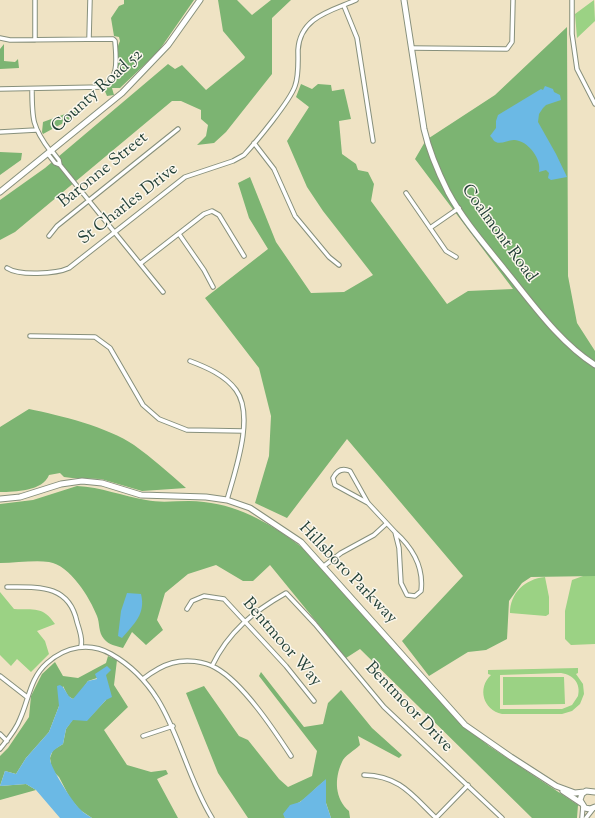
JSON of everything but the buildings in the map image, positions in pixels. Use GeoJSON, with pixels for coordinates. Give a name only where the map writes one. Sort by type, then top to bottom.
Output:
{"type":"FeatureCollection","features":[{"type":"Feature","properties":{"kind":"street"},"geometry":{"type":"LineString","coordinates":[[35,0],[35,40]]}},
{"type":"Feature","properties":{"kind":"street"},"geometry":{"type":"LineString","coordinates":[[90,0],[90,39]]}},
{"type":"Feature","properties":{"kind":"street","name":"County Road 52"},"geometry":{"type":"LineString","coordinates":[[0,192],[113,101],[168,45],[200,0]]}},
{"type":"Feature","properties":{"kind":"street"},"geometry":{"type":"LineString","coordinates":[[356,0],[344,6],[357,38],[374,141]]}},
{"type":"Feature","properties":{"kind":"street","name":"Coalmont Road"},"geometry":{"type":"LineString","coordinates":[[404,0],[426,138],[448,192],[535,307],[565,340],[595,365]]}},
{"type":"Feature","properties":{"kind":"street"},"geometry":{"type":"LineString","coordinates":[[411,48],[504,50],[510,47],[512,42],[513,0]]}},
{"type":"Feature","properties":{"kind":"street"},"geometry":{"type":"LineString","coordinates":[[572,0],[572,34],[577,69],[595,104]]}},
{"type":"Feature","properties":{"kind":"street","name":"St Charles Drive"},"geometry":{"type":"LineString","coordinates":[[7,268],[16,272],[62,270],[74,264],[185,177],[233,161],[244,155],[293,90],[297,74],[299,40],[304,28],[316,18],[344,6]]}},
{"type":"Feature","properties":{"kind":"street"},"geometry":{"type":"LineString","coordinates":[[0,38],[35,40],[115,40],[115,72],[108,83],[102,87],[0,89]]}},
{"type":"Feature","properties":{"kind":"street"},"geometry":{"type":"LineString","coordinates":[[32,89],[32,114],[36,130],[55,163],[60,165],[90,200],[163,292]]}},
{"type":"Feature","properties":{"kind":"street","name":"Baronne Street"},"geometry":{"type":"LineString","coordinates":[[49,236],[57,226],[178,129]]}},
{"type":"Feature","properties":{"kind":"street"},"geometry":{"type":"LineString","coordinates":[[0,132],[36,130]]}},
{"type":"Feature","properties":{"kind":"street"},"geometry":{"type":"LineString","coordinates":[[254,143],[274,169],[295,216],[329,257],[339,265]]}},
{"type":"Feature","properties":{"kind":"street"},"geometry":{"type":"LineString","coordinates":[[406,193],[446,251],[456,257]]}},
{"type":"Feature","properties":{"kind":"street"},"geometry":{"type":"LineString","coordinates":[[430,228],[459,208]]}},
{"type":"Feature","properties":{"kind":"street"},"geometry":{"type":"LineString","coordinates":[[141,264],[204,214],[213,211],[219,215],[244,256]]}},
{"type":"Feature","properties":{"kind":"street"},"geometry":{"type":"LineString","coordinates":[[179,234],[204,270],[213,287]]}},
{"type":"Feature","properties":{"kind":"street"},"geometry":{"type":"LineString","coordinates":[[30,336],[95,337],[110,348],[144,405],[159,419],[187,430],[243,431]]}},
{"type":"Feature","properties":{"kind":"street"},"geometry":{"type":"LineString","coordinates":[[190,361],[214,371],[228,382],[236,390],[243,410],[243,431],[227,500]]}},
{"type":"Feature","properties":{"kind":"street"},"geometry":{"type":"LineString","coordinates":[[368,503],[335,485],[333,478],[337,472],[344,470],[350,471],[368,503],[386,524],[395,532],[415,555],[422,577],[421,591],[415,596],[407,595],[402,588],[399,548],[395,532]]}},
{"type":"Feature","properties":{"kind":"street","name":"Hillsboro Parkway"},"geometry":{"type":"LineString","coordinates":[[0,498],[20,497],[61,484],[82,481],[102,483],[141,495],[196,496],[227,500],[250,508],[280,526],[300,542],[324,566],[465,725],[582,805],[594,808]]}},
{"type":"Feature","properties":{"kind":"street"},"geometry":{"type":"LineString","coordinates":[[324,566],[341,553],[374,535],[386,524]]}},
{"type":"Feature","properties":{"kind":"street"},"geometry":{"type":"LineString","coordinates":[[7,587],[45,588],[64,597],[70,604],[76,617],[82,639],[81,646]]}},
{"type":"Feature","properties":{"kind":"street","name":"Bentmoor Drive"},"geometry":{"type":"LineString","coordinates":[[245,620],[269,602],[286,593],[315,624],[384,707],[502,818]]}},
{"type":"Feature","properties":{"kind":"street","name":"Bentmoor Way"},"geometry":{"type":"LineString","coordinates":[[187,609],[192,601],[204,596],[224,599],[286,666],[314,701]]}},
{"type":"Feature","properties":{"kind":"street"},"geometry":{"type":"LineString","coordinates":[[212,666],[218,653],[245,620]]}},
{"type":"Feature","properties":{"kind":"street"},"geometry":{"type":"LineString","coordinates":[[0,749],[7,741],[20,720],[26,697],[34,680],[48,663],[66,652],[81,646],[103,649],[125,662],[143,679],[165,711],[173,726],[200,797],[212,818]]}},
{"type":"Feature","properties":{"kind":"street"},"geometry":{"type":"LineString","coordinates":[[143,679],[158,669],[172,663],[185,660],[201,662],[212,666],[232,680],[291,756]]}},
{"type":"Feature","properties":{"kind":"street"},"geometry":{"type":"LineString","coordinates":[[0,676],[26,697]]}},
{"type":"Feature","properties":{"kind":"street"},"geometry":{"type":"LineString","coordinates":[[143,736],[173,726]]}},
{"type":"Feature","properties":{"kind":"street"},"geometry":{"type":"LineString","coordinates":[[0,734],[7,741]]}},
{"type":"Feature","properties":{"kind":"street"},"geometry":{"type":"LineString","coordinates":[[364,775],[381,776],[396,782],[436,818],[468,785]]}},
{"type":"Feature","properties":{"kind":"street","name":"Hillsboro Parkway"},"geometry":{"type":"LineString","coordinates":[[556,786],[575,793],[588,790],[595,792]]}},
{"type":"Feature","properties":{"kind":"street"},"geometry":{"type":"LineString","coordinates":[[582,818],[582,805],[580,797],[584,792]]}},
{"type":"Feature","properties":{"kind":"street"},"geometry":{"type":"LineString","coordinates":[[586,818],[594,808]]}},
{"type":"Feature","properties":{"kind":"green space"},"geometry":{"type":"Polygon","coordinates":[[[124,0],[194,0],[158,52],[120,88],[112,88],[114,95],[107,96],[104,89],[115,76],[117,53],[120,41],[119,37],[114,36],[111,18],[119,6],[124,4],[124,0]]]}},
{"type":"Feature","properties":{"kind":"green space"},"geometry":{"type":"Polygon","coordinates":[[[218,0],[237,0],[252,15],[271,0],[291,0],[272,18],[272,74],[226,132],[214,143],[197,145],[206,136],[208,125],[201,119],[201,110],[181,101],[172,101],[15,232],[0,240],[0,200],[45,168],[168,64],[175,69],[182,65],[206,90],[244,59],[245,57],[223,31],[218,0]]]}},
{"type":"Feature","properties":{"kind":"green space"},"geometry":{"type":"Polygon","coordinates":[[[594,0],[595,21],[577,38],[575,14],[594,0]]]}},
{"type":"Feature","properties":{"kind":"green space"},"geometry":{"type":"Polygon","coordinates":[[[567,27],[568,276],[577,323],[595,351],[595,576],[531,577],[522,583],[509,601],[507,639],[486,650],[468,652],[429,676],[402,641],[463,576],[347,439],[287,518],[255,503],[269,456],[271,416],[259,368],[205,298],[268,249],[249,218],[238,183],[250,177],[276,242],[311,293],[344,292],[373,275],[323,211],[307,187],[287,141],[309,107],[296,97],[301,84],[312,89],[318,84],[331,85],[332,91],[344,89],[351,119],[339,121],[342,154],[356,164],[358,170],[368,172],[374,184],[371,201],[447,304],[468,291],[513,289],[415,159],[426,140],[495,95],[567,27]]]}},
{"type":"Feature","properties":{"kind":"green space"},"geometry":{"type":"Polygon","coordinates":[[[4,44],[4,61],[15,62],[18,59],[19,68],[0,69],[0,49],[4,44]]]}},
{"type":"Feature","properties":{"kind":"green space"},"geometry":{"type":"Polygon","coordinates":[[[79,109],[80,114],[43,134],[43,122],[79,109]]]}},
{"type":"Feature","properties":{"kind":"green space"},"geometry":{"type":"Polygon","coordinates":[[[0,152],[22,153],[21,160],[0,175],[0,152]]]}},
{"type":"Feature","properties":{"kind":"green space"},"geometry":{"type":"Polygon","coordinates":[[[29,409],[83,422],[123,439],[147,455],[186,488],[142,491],[101,479],[64,477],[60,473],[49,475],[41,484],[28,490],[0,492],[0,427],[29,409]]]}},
{"type":"Feature","properties":{"kind":"green space"},"geometry":{"type":"Polygon","coordinates":[[[77,486],[95,488],[153,501],[197,501],[218,504],[257,518],[281,532],[303,548],[457,720],[489,746],[578,805],[577,818],[532,818],[360,649],[346,658],[270,565],[253,581],[243,581],[216,565],[188,574],[165,593],[157,620],[163,630],[146,645],[132,632],[123,648],[108,643],[101,633],[97,616],[90,600],[78,583],[64,569],[57,564],[43,561],[0,563],[0,504],[33,500],[77,486]]]}},
{"type":"Feature","properties":{"kind":"green space"},"geometry":{"type":"Polygon","coordinates":[[[583,576],[595,576],[595,644],[571,645],[565,639],[565,611],[572,580],[583,576]]]}},
{"type":"Feature","properties":{"kind":"green space"},"geometry":{"type":"Polygon","coordinates":[[[545,577],[549,597],[549,614],[546,616],[510,613],[513,599],[520,588],[531,581],[545,577]]]}},
{"type":"Feature","properties":{"kind":"green space"},"geometry":{"type":"Polygon","coordinates":[[[0,592],[14,609],[38,610],[51,618],[55,624],[37,631],[45,641],[49,654],[31,672],[17,659],[11,666],[0,655],[0,592]]]}},
{"type":"Feature","properties":{"kind":"green space"},"geometry":{"type":"Polygon","coordinates":[[[108,656],[117,660],[114,685],[128,707],[104,730],[127,765],[151,772],[166,770],[168,774],[157,779],[178,818],[92,818],[80,810],[70,798],[59,777],[52,770],[50,758],[53,750],[63,744],[66,729],[73,719],[87,720],[106,700],[106,675],[88,681],[77,697],[73,699],[68,696],[63,686],[59,706],[49,732],[26,758],[16,774],[5,771],[0,786],[0,756],[8,748],[29,717],[31,696],[42,674],[55,662],[63,676],[78,678],[106,663],[108,656]]]}},
{"type":"Feature","properties":{"kind":"green space"},"geometry":{"type":"Polygon","coordinates":[[[578,668],[578,673],[576,674],[583,684],[584,694],[580,704],[572,711],[562,714],[502,714],[495,712],[490,708],[484,698],[484,686],[491,675],[488,674],[488,670],[578,668]],[[566,674],[500,675],[500,709],[562,709],[572,705],[579,692],[576,681],[566,674]]]}},
{"type":"Feature","properties":{"kind":"green space"},"geometry":{"type":"Polygon","coordinates":[[[261,672],[304,727],[323,724],[328,703],[341,690],[372,728],[402,755],[399,758],[358,736],[360,745],[343,760],[339,768],[337,782],[337,788],[341,801],[349,811],[350,818],[331,818],[326,803],[326,780],[304,799],[289,808],[284,814],[285,818],[248,818],[218,773],[186,693],[204,686],[239,736],[248,740],[279,779],[288,787],[312,776],[317,751],[259,676],[261,672]]]}},
{"type":"Feature","properties":{"kind":"green space"},"geometry":{"type":"Polygon","coordinates":[[[503,677],[564,677],[565,704],[503,705],[503,677]]]}},
{"type":"Feature","properties":{"kind":"green space"},"geometry":{"type":"Polygon","coordinates":[[[26,784],[36,790],[0,800],[0,786],[26,784]]]}},
{"type":"Feature","properties":{"kind":"water"},"geometry":{"type":"Polygon","coordinates":[[[545,86],[553,89],[554,92],[560,95],[561,100],[546,105],[539,114],[538,122],[567,177],[551,180],[548,178],[549,173],[546,170],[539,172],[536,156],[525,144],[515,140],[498,143],[490,136],[496,128],[498,115],[541,89],[543,90],[545,86]]]}},
{"type":"Feature","properties":{"kind":"water"},"geometry":{"type":"Polygon","coordinates":[[[127,593],[141,594],[142,607],[138,618],[122,638],[118,636],[121,611],[127,593]]]}},
{"type":"Feature","properties":{"kind":"water"},"geometry":{"type":"Polygon","coordinates":[[[107,666],[111,670],[106,675],[112,697],[106,700],[87,721],[73,720],[66,729],[63,744],[56,748],[50,756],[51,763],[62,785],[72,800],[84,813],[92,818],[60,818],[36,790],[26,784],[0,786],[5,771],[16,774],[26,758],[49,732],[59,706],[57,686],[62,686],[73,699],[88,681],[97,679],[95,674],[107,666]]]}},
{"type":"Feature","properties":{"kind":"water"},"geometry":{"type":"Polygon","coordinates":[[[326,779],[326,803],[331,818],[285,818],[283,814],[290,805],[300,802],[326,779]]]}}]}
